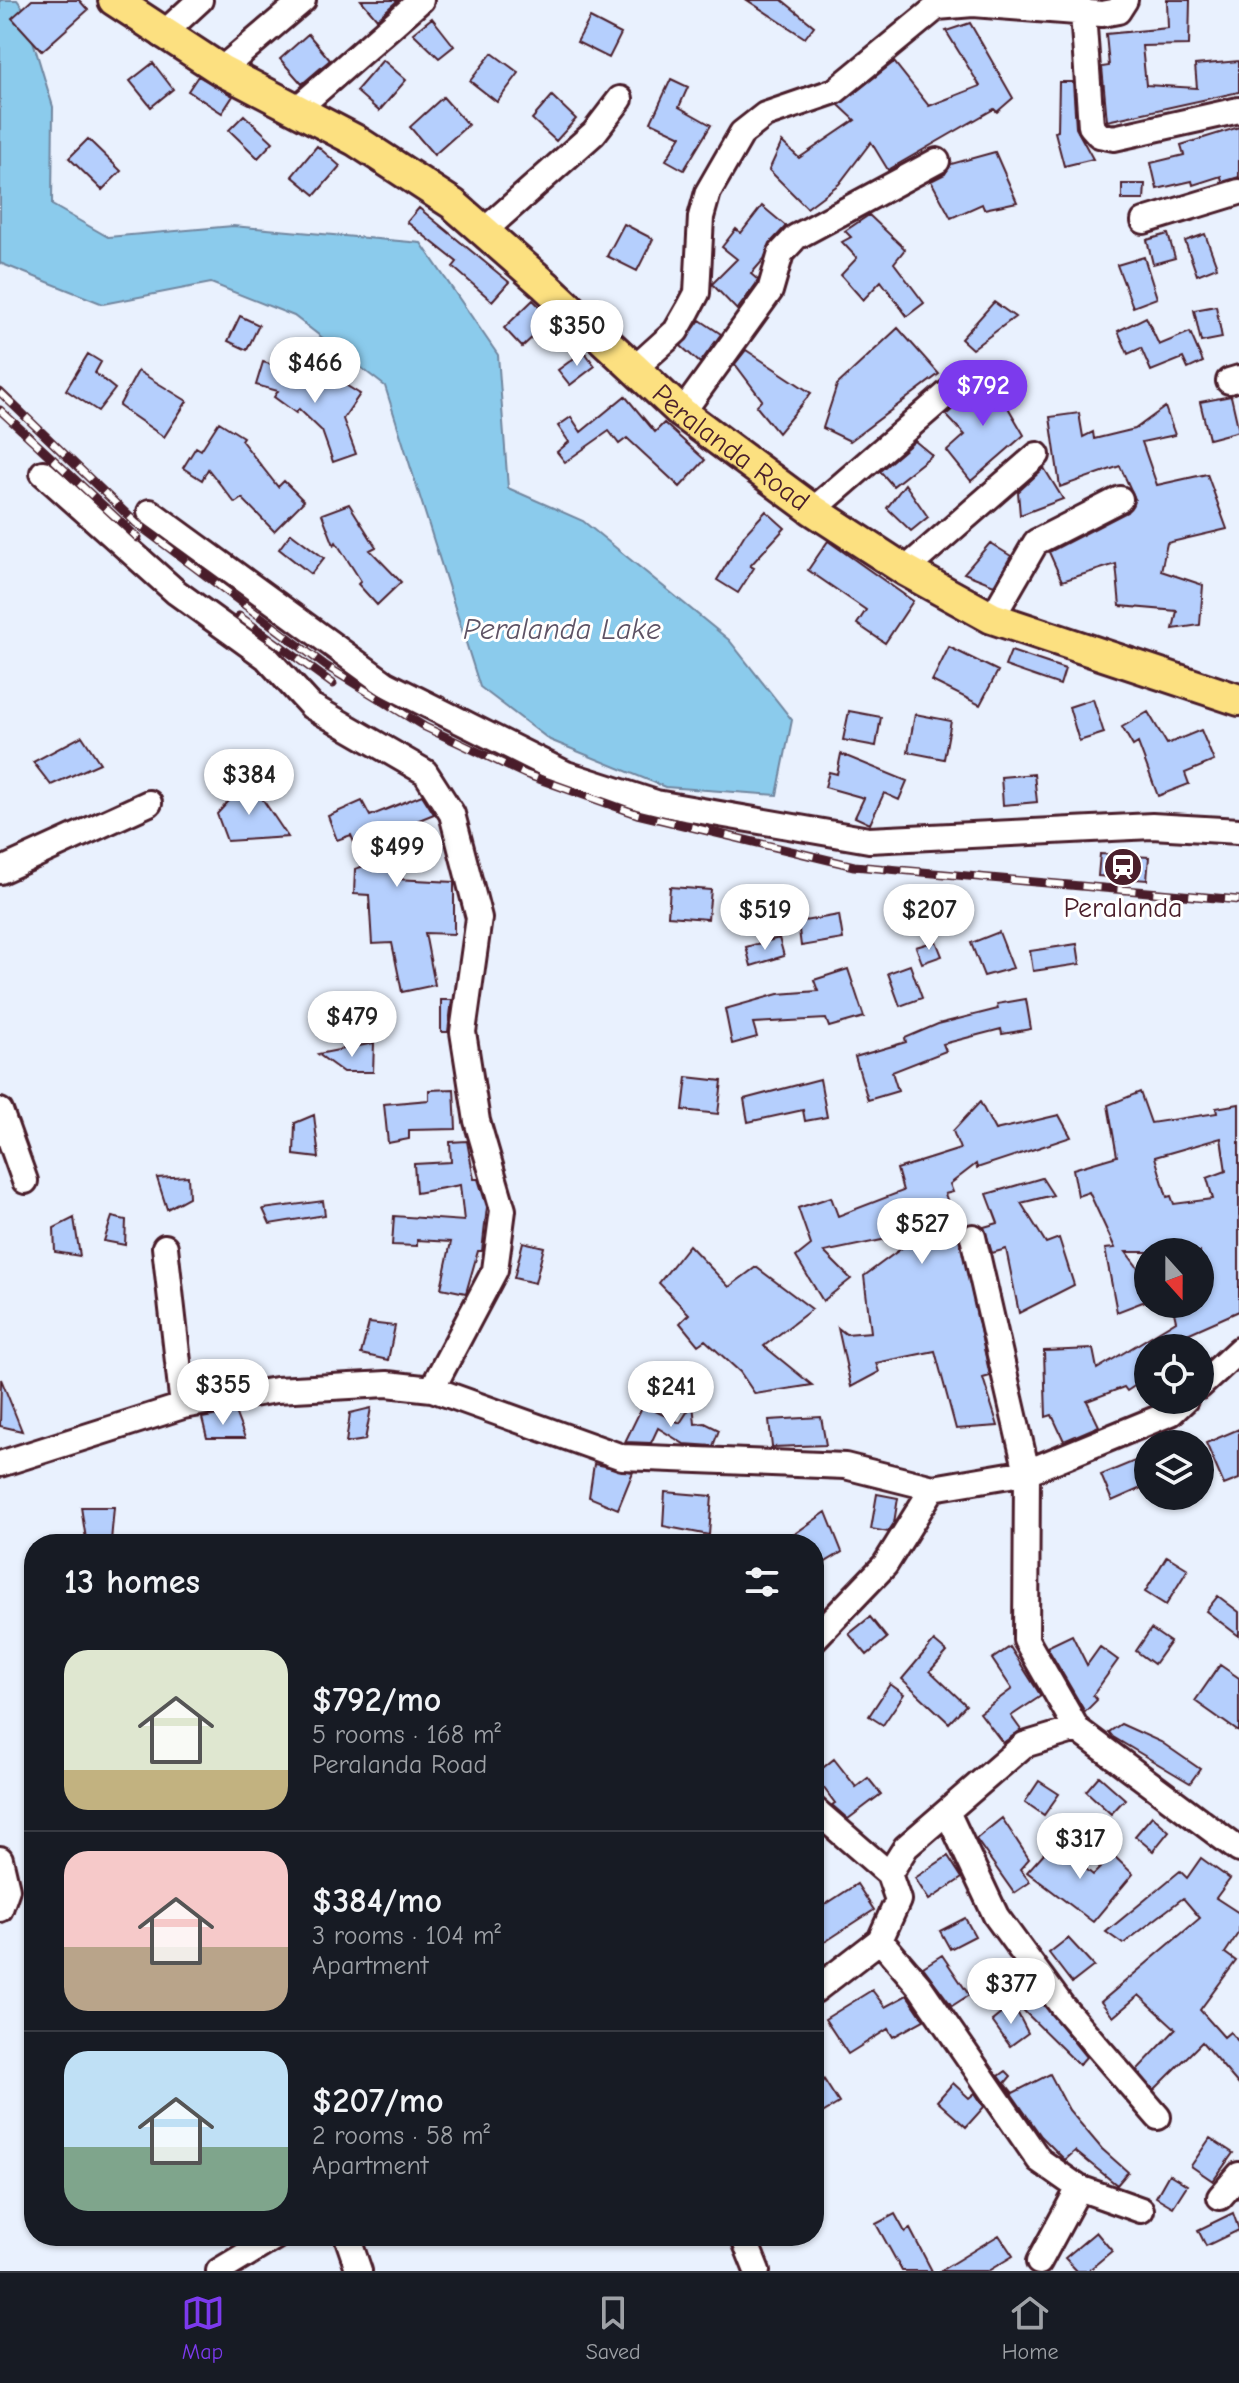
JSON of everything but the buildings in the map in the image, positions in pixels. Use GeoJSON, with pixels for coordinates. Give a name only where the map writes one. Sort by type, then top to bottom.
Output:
{"type":"FeatureCollection","features":[{"type":"Feature","properties":{"kind":"main road","name":"Peralanda Road"},"geometry":{"type":"LineString","coordinates":[[114,0],[162,35],[221,70],[298,108],[408,172],[485,230],[682,413],[813,510],[905,570],[992,618],[1239,700]]}},
{"type":"Feature","properties":{"kind":"street"},"geometry":{"type":"LineString","coordinates":[[162,35],[200,0]]}},
{"type":"Feature","properties":{"kind":"street"},"geometry":{"type":"LineString","coordinates":[[221,70],[303,0]]}},
{"type":"Feature","properties":{"kind":"street"},"geometry":{"type":"LineString","coordinates":[[298,108],[421,0]]}},
{"type":"Feature","properties":{"kind":"street"},"geometry":{"type":"LineString","coordinates":[[634,369],[676,331],[697,293],[701,217],[708,192],[742,133],[765,115],[835,91],[937,7],[973,4],[1083,13],[1118,11],[1125,0]]}},
{"type":"Feature","properties":{"kind":"street"},"geometry":{"type":"LineString","coordinates":[[1083,13],[1091,126],[1099,135],[1114,138],[1239,110]]}},
{"type":"Feature","properties":{"kind":"street"},"geometry":{"type":"LineString","coordinates":[[485,230],[594,133],[620,99]]}},
{"type":"Feature","properties":{"kind":"street"},"geometry":{"type":"LineString","coordinates":[[682,413],[770,291],[781,253],[796,237],[937,161]]}},
{"type":"Feature","properties":{"kind":"street"},"geometry":{"type":"LineString","coordinates":[[1144,221],[1239,192]]}},
{"type":"Feature","properties":{"kind":"street"},"geometry":{"type":"LineString","coordinates":[[813,510],[964,379]]}},
{"type":"Feature","properties":{"kind":"street"},"geometry":{"type":"LineString","coordinates":[[905,570],[1037,455]]}},
{"type":"Feature","properties":{"kind":"street"},"geometry":{"type":"LineString","coordinates":[[43,473],[176,592],[266,657],[311,706],[425,772],[452,814],[479,918],[463,1032],[477,1121],[503,1210],[495,1270],[432,1389]]}},
{"type":"Feature","properties":{"kind":"street"},"geometry":{"type":"LineString","coordinates":[[992,618],[1036,542],[1120,499]]}},
{"type":"Feature","properties":{"kind":"street"},"geometry":{"type":"LineString","coordinates":[[150,512],[386,684],[566,774],[656,803],[869,840],[1152,826],[1239,831]]}},
{"type":"Feature","properties":{"kind":"street"},"geometry":{"type":"LineString","coordinates":[[0,871],[149,803]]}},
{"type":"Feature","properties":{"kind":"street"},"geometry":{"type":"LineString","coordinates":[[0,1111],[25,1181]]}},
{"type":"Feature","properties":{"kind":"street"},"geometry":{"type":"LineString","coordinates":[[973,1237],[1027,1472],[1026,1640],[1077,1729],[1239,1850]]}},
{"type":"Feature","properties":{"kind":"street"},"geometry":{"type":"LineString","coordinates":[[165,1247],[183,1406]]}},
{"type":"Feature","properties":{"kind":"street"},"geometry":{"type":"LineString","coordinates":[[1214,1373],[1239,1350]]}},
{"type":"Feature","properties":{"kind":"street"},"geometry":{"type":"LineString","coordinates":[[0,1464],[183,1406],[276,1390],[387,1384],[432,1389],[622,1457],[845,1466],[933,1488],[1027,1472],[1169,1414]]}},
{"type":"Feature","properties":{"kind":"street"},"geometry":{"type":"LineString","coordinates":[[824,1629],[885,1565],[933,1488]]}},
{"type":"Feature","properties":{"kind":"street"},"geometry":{"type":"LineString","coordinates":[[889,1874],[906,1847],[948,1814],[1024,1745],[1077,1729]]}},
{"type":"Feature","properties":{"kind":"street"},"geometry":{"type":"LineString","coordinates":[[948,1814],[996,1916],[1062,2006],[1158,2117]]}},
{"type":"Feature","properties":{"kind":"street"},"geometry":{"type":"LineString","coordinates":[[824,1818],[889,1874],[898,1900],[880,1940],[824,1983]]}},
{"type":"Feature","properties":{"kind":"street"},"geometry":{"type":"LineString","coordinates":[[0,1859],[7,1889],[0,1909]]}},
{"type":"Feature","properties":{"kind":"street"},"geometry":{"type":"LineString","coordinates":[[880,1940],[920,1987],[1039,2160],[1079,2188],[1141,2210]]}},
{"type":"Feature","properties":{"kind":"street"},"geometry":{"type":"LineString","coordinates":[[1220,2197],[1239,2175]]}},
{"type":"Feature","properties":{"kind":"street"},"geometry":{"type":"LineString","coordinates":[[1039,2262],[1079,2188]]}},
{"type":"Feature","properties":{"kind":"street"},"geometry":{"type":"LineString","coordinates":[[219,2271],[260,2246]]}},
{"type":"Feature","properties":{"kind":"street"},"geometry":{"type":"LineString","coordinates":[[350,2246],[359,2271]]}},
{"type":"Feature","properties":{"kind":"street"},"geometry":{"type":"LineString","coordinates":[[747,2246],[757,2271]]}},
{"type":"Feature","properties":{"kind":"water","name":"Peralanda Lake"},"geometry":{"type":"Polygon","coordinates":[[[0,0],[17,0],[23,8],[53,107],[52,205],[108,237],[233,226],[421,243],[498,355],[508,488],[583,521],[729,640],[792,720],[777,795],[665,787],[550,740],[480,687],[385,386],[294,316],[211,283],[103,304],[0,263],[0,0]]]}},
{"type":"Feature","properties":{"kind":"railway"},"geometry":{"type":"LineString","coordinates":[[0,392],[136,523],[326,666],[425,727],[525,774],[637,814],[854,866],[1239,900]]}},
{"type":"Feature","properties":{"kind":"railway"},"geometry":{"type":"LineString","coordinates":[[0,410],[138,538]]}},
{"type":"Feature","properties":{"kind":"railway"},"geometry":{"type":"LineString","coordinates":[[239,616],[333,684]]}},
{"type":"Feature","properties":{"kind":"place","name":"Peralanda"},"geometry":{"type":"Point","coordinates":[1123,867]}}]}
